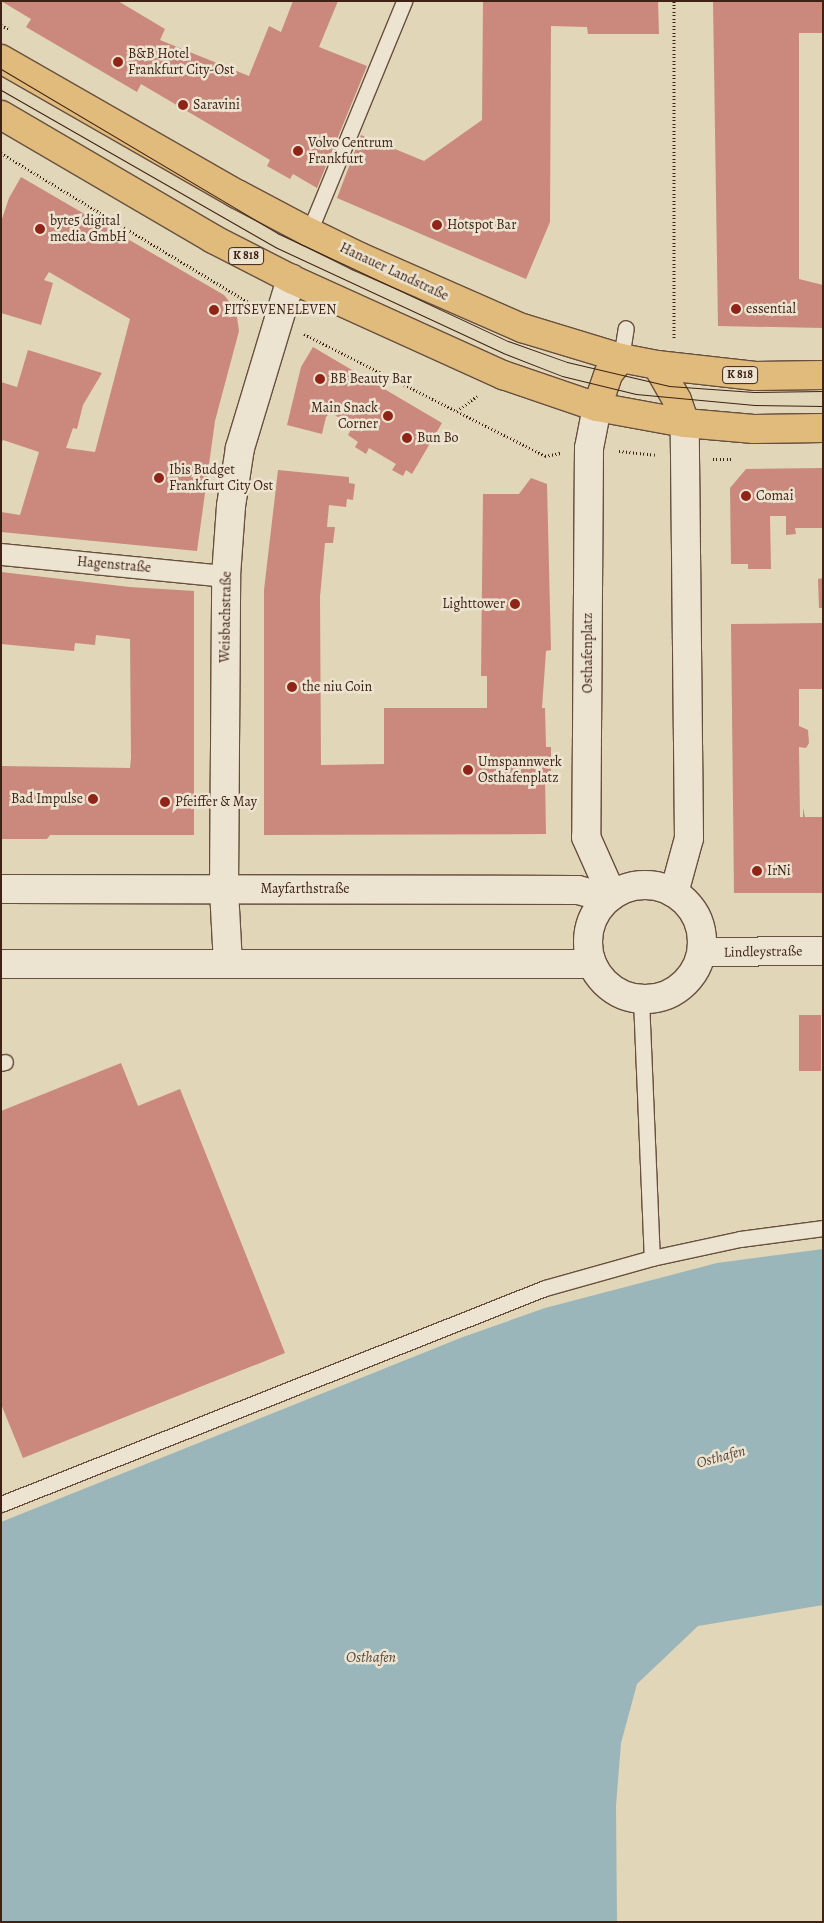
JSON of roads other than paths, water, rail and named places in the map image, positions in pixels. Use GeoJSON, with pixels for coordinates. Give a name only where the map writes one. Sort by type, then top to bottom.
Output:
{"type":"FeatureCollection","features":[{"type":"Feature","properties":{"kind":"main road","name":"Hanauer Landstraße"},"geometry":{"type":"LineString","coordinates":[[1,59],[236,194],[309,232],[368,261],[522,328],[621,358],[657,364],[755,376],[823,375]]}},
{"type":"Feature","properties":{"kind":"main road","name":"K 818"},"geometry":{"type":"LineString","coordinates":[[1,116],[213,239],[291,279],[503,375],[597,406],[685,423],[754,429],[823,428]]}},
{"type":"Feature","properties":{"kind":"main road"},"geometry":{"type":"LineString","coordinates":[[597,406],[609,372],[621,358]]}},
{"type":"Feature","properties":{"kind":"main road"},"geometry":{"type":"LineString","coordinates":[[657,364],[676,400],[685,423]]}},
{"type":"Feature","properties":{"kind":"street","name":"Weisbachstraße"},"geometry":{"type":"LineString","coordinates":[[228,964],[224,889],[226,576],[231,506],[240,448],[291,279]]}},
{"type":"Feature","properties":{"kind":"street","name":"Osthafenplatz"},"geometry":{"type":"LineString","coordinates":[[597,406],[589,448],[586,837],[610,896]]}},
{"type":"Feature","properties":{"kind":"street"},"geometry":{"type":"LineString","coordinates":[[674,893],[689,838],[685,423]]}},
{"type":"Feature","properties":{"kind":"street","name":"Hagenstraße"},"geometry":{"type":"LineString","coordinates":[[1,554],[226,576]]}},
{"type":"Feature","properties":{"kind":"street"},"geometry":{"type":"LineString","coordinates":[[636,885],[656,885],[674,893],[691,908],[700,926],[702,952],[693,974],[678,988],[660,997],[641,999],[619,993],[603,981],[592,964],[589,931],[596,912],[610,896],[636,885]]}},
{"type":"Feature","properties":{"kind":"street","name":"Mayfarthstraße"},"geometry":{"type":"LineString","coordinates":[[1,889],[578,890],[610,896]]}},
{"type":"Feature","properties":{"kind":"street","name":"Lindleystraße"},"geometry":{"type":"LineString","coordinates":[[702,952],[823,951]]}},
{"type":"Feature","properties":{"kind":"street"},"geometry":{"type":"LineString","coordinates":[[1,964],[592,964]]}},
{"type":"Feature","properties":{"kind":"lane"},"geometry":{"type":"LineString","coordinates":[[309,232],[404,1]]}},
{"type":"Feature","properties":{"kind":"lane"},"geometry":{"type":"LineString","coordinates":[[621,358],[626,328]]}},
{"type":"Feature","properties":{"kind":"lane"},"geometry":{"type":"LineString","coordinates":[[641,999],[652,1258]]}},
{"type":"Feature","properties":{"kind":"lane"},"geometry":{"type":"LineString","coordinates":[[1,1504],[545,1288],[652,1258],[740,1239],[823,1228]]}},
{"type":"Feature","properties":{"kind":"water","name":"Osthafen"},"geometry":{"type":"Polygon","coordinates":[[[823,1249],[823,1605],[698,1626],[637,1684],[621,1743],[616,1806],[617,1922],[1,1922],[1,1522],[463,1337],[545,1308],[717,1263],[823,1249]]]}},
{"type":"Feature","properties":{"kind":"tram line"},"geometry":{"type":"LineString","coordinates":[[1,69],[277,233],[508,341],[567,362],[669,386],[754,392],[823,391]]}},
{"type":"Feature","properties":{"kind":"tram line"},"geometry":{"type":"LineString","coordinates":[[1,90],[275,247],[503,353],[562,376],[636,394],[754,405],[823,406]]}},
{"type":"Feature","properties":{"kind":"place","name":"B&B Hotel Frankfurt City-Ost"},"geometry":{"type":"Point","coordinates":[118,62]}},
{"type":"Feature","properties":{"kind":"place","name":"Saravini"},"geometry":{"type":"Point","coordinates":[183,105]}},
{"type":"Feature","properties":{"kind":"place","name":"Volvo Centrum Frankfurt"},"geometry":{"type":"Point","coordinates":[298,151]}},
{"type":"Feature","properties":{"kind":"place","name":"Hotspot Bar"},"geometry":{"type":"Point","coordinates":[437,225]}},
{"type":"Feature","properties":{"kind":"place","name":"byte5 digital media GmbH"},"geometry":{"type":"Point","coordinates":[40,229]}},
{"type":"Feature","properties":{"kind":"place","name":"essential"},"geometry":{"type":"Point","coordinates":[736,309]}},
{"type":"Feature","properties":{"kind":"place","name":"FITSEVENELEVEN"},"geometry":{"type":"Point","coordinates":[214,310]}},
{"type":"Feature","properties":{"kind":"place","name":"BB Beauty Bar"},"geometry":{"type":"Point","coordinates":[320,379]}},
{"type":"Feature","properties":{"kind":"place","name":"Main Snack Corner"},"geometry":{"type":"Point","coordinates":[388,416]}},
{"type":"Feature","properties":{"kind":"place","name":"Bun Bo"},"geometry":{"type":"Point","coordinates":[407,438]}},
{"type":"Feature","properties":{"kind":"place","name":"Ibis Budget Frankfurt City Ost"},"geometry":{"type":"Point","coordinates":[159,478]}},
{"type":"Feature","properties":{"kind":"place","name":"Comai"},"geometry":{"type":"Point","coordinates":[746,496]}},
{"type":"Feature","properties":{"kind":"place","name":"Lighttower"},"geometry":{"type":"Point","coordinates":[515,604]}},
{"type":"Feature","properties":{"kind":"place","name":"the niu Coin"},"geometry":{"type":"Point","coordinates":[292,687]}},
{"type":"Feature","properties":{"kind":"place","name":"Umspannwerk Osthafenplatz"},"geometry":{"type":"Point","coordinates":[468,770]}},
{"type":"Feature","properties":{"kind":"place","name":"Bad Impulse"},"geometry":{"type":"Point","coordinates":[93,799]}},
{"type":"Feature","properties":{"kind":"place","name":"Pfeiffer & May"},"geometry":{"type":"Point","coordinates":[165,802]}},
{"type":"Feature","properties":{"kind":"place","name":"IrNi"},"geometry":{"type":"Point","coordinates":[757,871]}}]}
